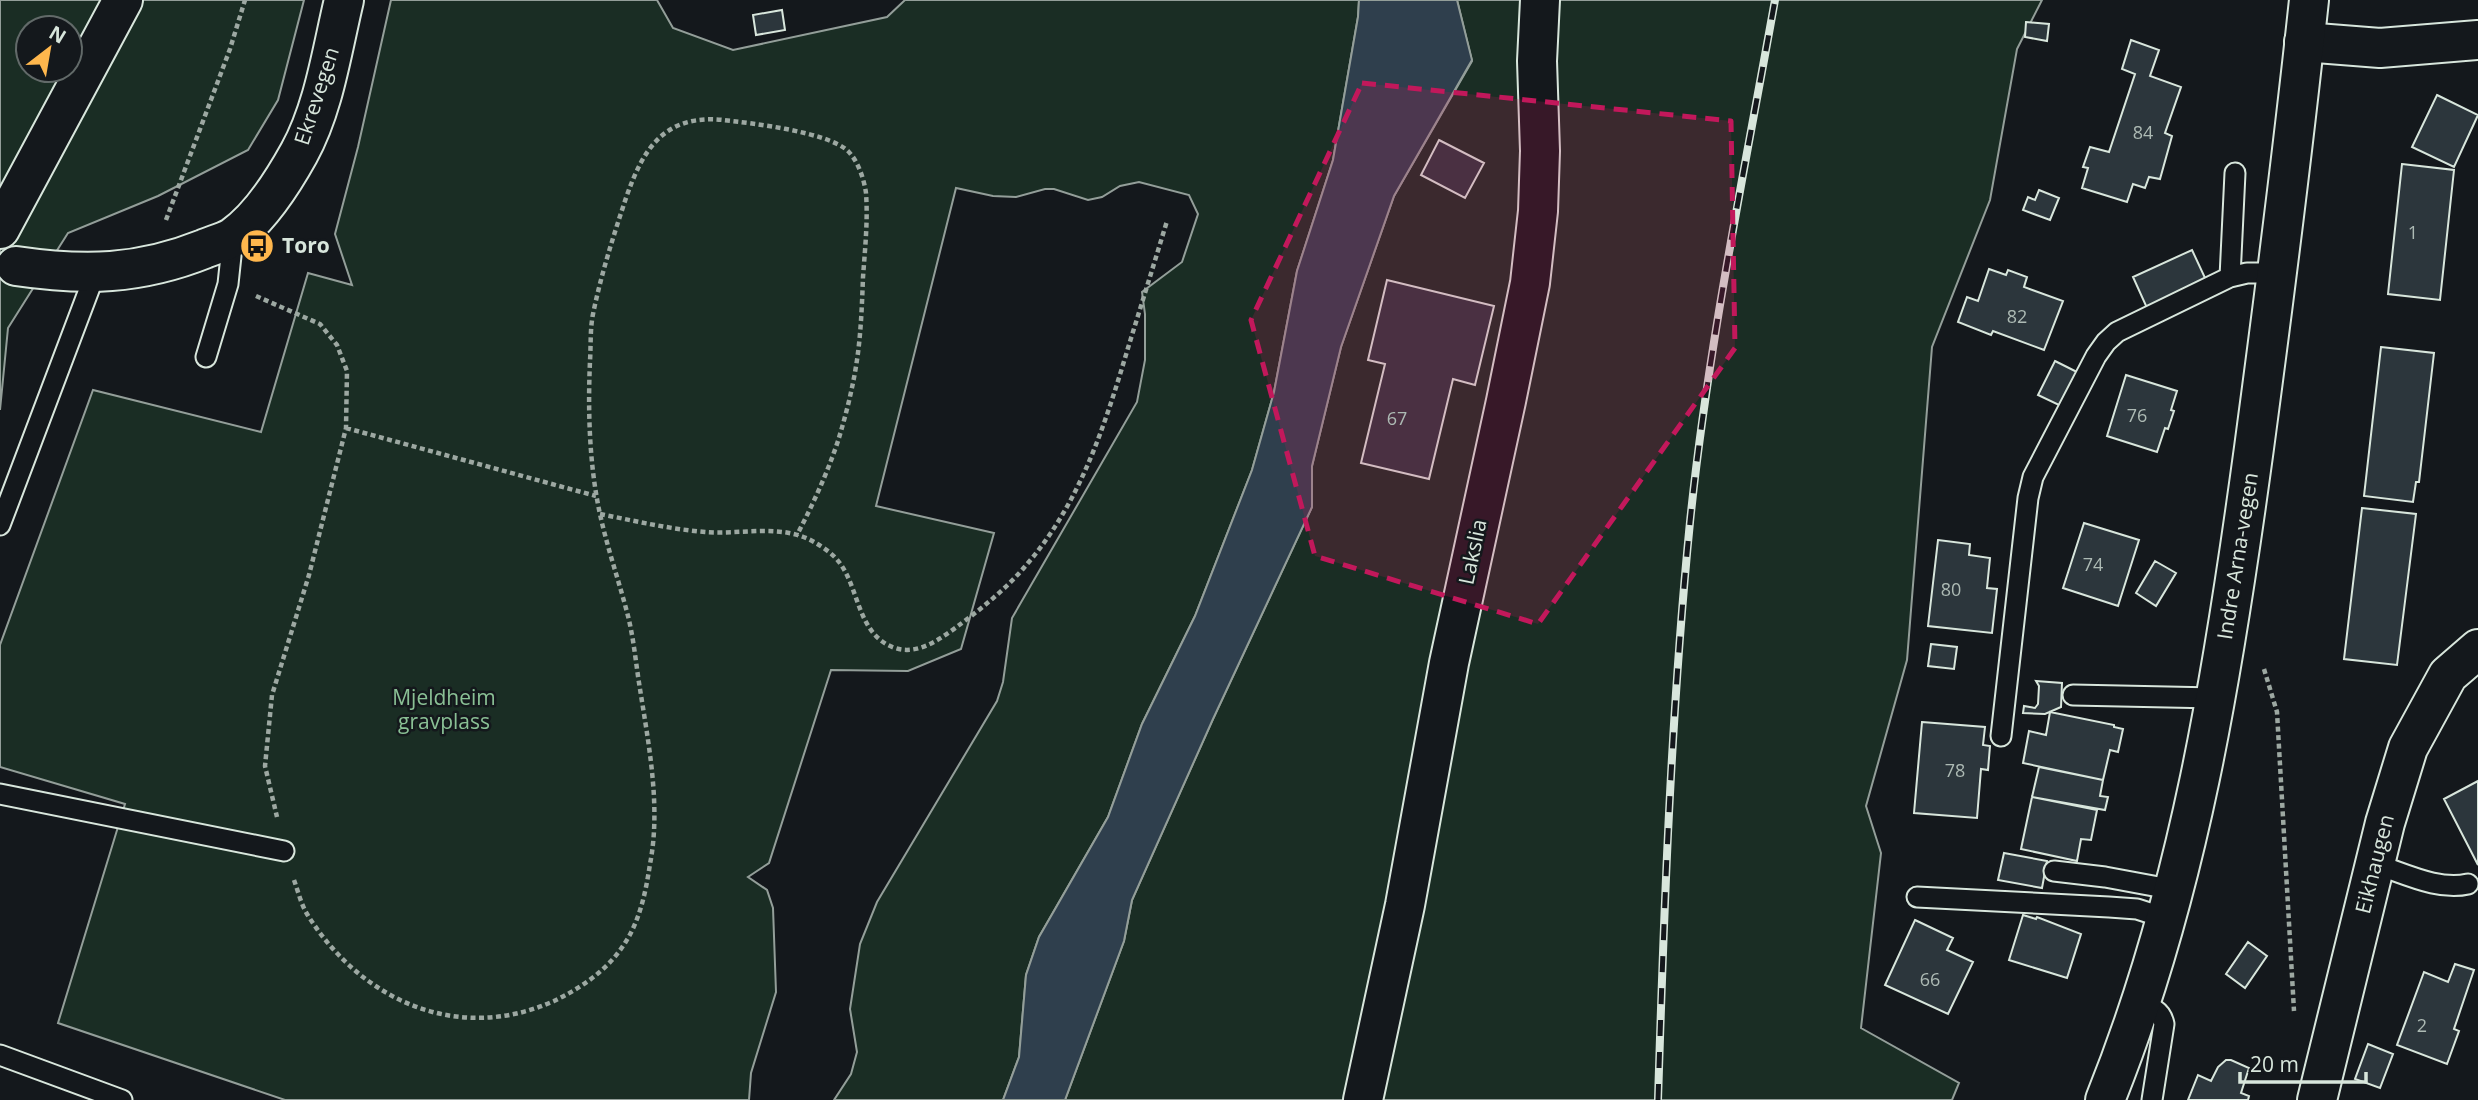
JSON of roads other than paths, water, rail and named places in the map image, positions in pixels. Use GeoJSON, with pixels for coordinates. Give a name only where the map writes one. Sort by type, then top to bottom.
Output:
{"type":"FeatureCollection","features":[{"type":"Feature","properties":{"kind":"main road"},"geometry":{"type":"LineString","coordinates":[[0,229],[123,0]]}},
{"type":"Feature","properties":{"kind":"main road","name":"Ekrevegen"},"geometry":{"type":"LineString","coordinates":[[16,266],[95,274],[135,269],[186,256],[233,237],[270,199],[300,152],[323,93],[344,0]]}},
{"type":"Feature","properties":{"kind":"main road","name":"Lakslia"},"geometry":{"type":"LineString","coordinates":[[1363,1100],[1405,905],[1449,663],[1507,401],[1530,283],[1538,211],[1537,61],[1540,0]]}},
{"type":"Feature","properties":{"kind":"main road","name":"Indre Arna-vegen"},"geometry":{"type":"LineString","coordinates":[[2105,1100],[2140,1004],[2171,905],[2198,793],[2236,579],[2277,273],[2309,0]]}},
{"type":"Feature","properties":{"kind":"main road"},"geometry":{"type":"LineString","coordinates":[[2304,42],[2380,48],[2478,40]]}},
{"type":"Feature","properties":{"kind":"main road","name":"Eikhaugen"},"geometry":{"type":"LineString","coordinates":[[2317,1100],[2375,864],[2408,748],[2448,675],[2478,649]]}},
{"type":"Feature","properties":{"kind":"lane"},"geometry":{"type":"LineString","coordinates":[[2230,277],[2235,173]]}},
{"type":"Feature","properties":{"kind":"lane"},"geometry":{"type":"LineString","coordinates":[[206,356],[228,285],[233,237]]}},
{"type":"Feature","properties":{"kind":"lane"},"geometry":{"type":"LineString","coordinates":[[2001,737],[2028,498],[2040,459],[2096,356],[2117,332],[2230,277],[2247,273],[2277,273]]}},
{"type":"Feature","properties":{"kind":"lane"},"geometry":{"type":"LineString","coordinates":[[0,525],[95,274]]}},
{"type":"Feature","properties":{"kind":"lane"},"geometry":{"type":"LineString","coordinates":[[2073,695],[2215,698]]}},
{"type":"Feature","properties":{"kind":"lane"},"geometry":{"type":"LineString","coordinates":[[0,794],[284,851]]}},
{"type":"Feature","properties":{"kind":"lane"},"geometry":{"type":"LineString","coordinates":[[2375,864],[2442,885],[2454,887],[2468,884]]}},
{"type":"Feature","properties":{"kind":"lane"},"geometry":{"type":"LineString","coordinates":[[2054,871],[2105,877],[2171,905]]}},
{"type":"Feature","properties":{"kind":"lane"},"geometry":{"type":"LineString","coordinates":[[1917,897],[2137,909],[2171,905]]}},
{"type":"Feature","properties":{"kind":"lane"},"geometry":{"type":"LineString","coordinates":[[2140,1004],[2156,1009],[2164,1024],[2152,1100]]}},
{"type":"Feature","properties":{"kind":"lane"},"geometry":{"type":"LineString","coordinates":[[0,1055],[122,1100]]}},
{"type":"Feature","properties":{"kind":"water"},"geometry":{"type":"Polygon","coordinates":[[[1359,0],[1457,0],[1472,60],[1394,196],[1341,347],[1312,466],[1312,507],[1132,900],[1124,941],[1065,1100],[1003,1100],[1019,1057],[1026,975],[1039,937],[1108,817],[1142,724],[1195,616],[1252,470],[1274,392],[1297,271],[1333,160],[1359,0]]]}},
{"type":"Feature","properties":{"kind":"railway"},"geometry":{"type":"LineString","coordinates":[[1658,1100],[1673,738],[1690,522],[1717,326],[1775,0]]}},
{"type":"Feature","properties":{"kind":"place","name":"Toro"},"geometry":{"type":"Point","coordinates":[257,246]}},
{"type":"Feature","properties":{"kind":"park label","name":"Mjeldheim gravplass"},"geometry":{"type":"Point","coordinates":[444,710]}}]}
